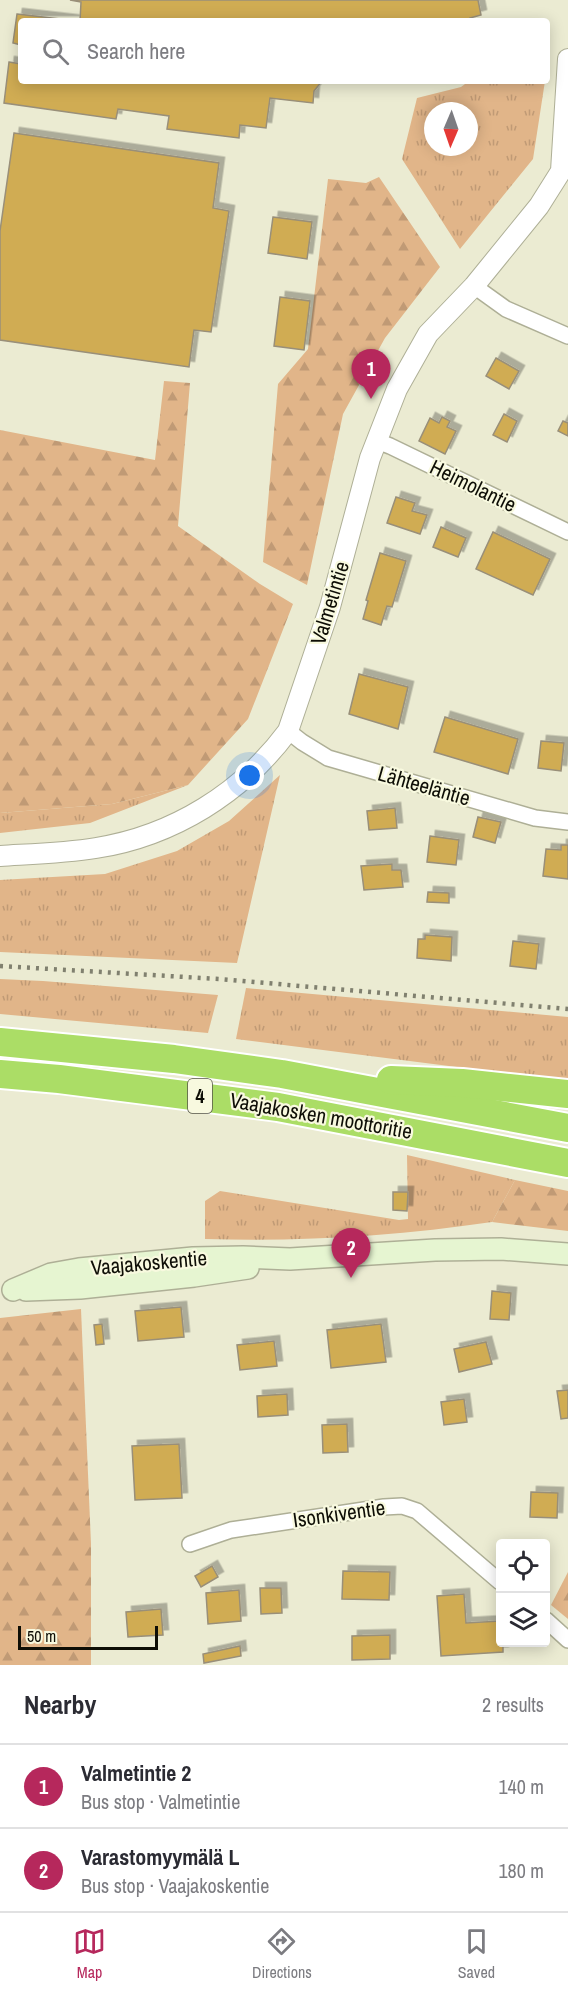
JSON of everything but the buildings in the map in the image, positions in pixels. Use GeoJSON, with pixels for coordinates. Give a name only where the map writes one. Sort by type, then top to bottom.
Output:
{"type":"FeatureCollection","features":[{"type":"Feature","properties":{"kind":"highway","name":"Vaajakosken moottoritie"},"geometry":{"type":"LineString","coordinates":[[0,1042],[174,1059],[347,1085],[568,1128]]}},
{"type":"Feature","properties":{"kind":"highway","name":"Vaajakosken moottoritie"},"geometry":{"type":"LineString","coordinates":[[0,1074],[82,1081],[278,1107],[568,1163]]}},
{"type":"Feature","properties":{"kind":"highway"},"geometry":{"type":"LineString","coordinates":[[347,1085],[395,1079],[462,1083],[568,1094]]}},
{"type":"Feature","properties":{"kind":"main road","name":"Vaajakoskentie"},"geometry":{"type":"LineString","coordinates":[[6,1291],[51,1274],[79,1269],[193,1258],[290,1259],[435,1250],[501,1249],[568,1254]]}},
{"type":"Feature","properties":{"kind":"street"},"geometry":{"type":"LineString","coordinates":[[564,173],[568,59]]}},
{"type":"Feature","properties":{"kind":"street","name":"Valmetintie"},"geometry":{"type":"LineString","coordinates":[[0,856],[96,848],[158,831],[195,813],[226,794],[277,746],[288,731],[295,715],[330,607],[370,458],[397,388],[428,334],[474,286],[564,173]]}},
{"type":"Feature","properties":{"kind":"street"},"geometry":{"type":"LineString","coordinates":[[474,286],[506,309],[568,336]]}},
{"type":"Feature","properties":{"kind":"street","name":"Heimolantie"},"geometry":{"type":"LineString","coordinates":[[377,441],[568,532]]}},
{"type":"Feature","properties":{"kind":"street","name":"Lähteeläntie"},"geometry":{"type":"LineString","coordinates":[[288,731],[328,758],[536,818],[568,822]]}},
{"type":"Feature","properties":{"kind":"street","name":"Isonkiventie"},"geometry":{"type":"LineString","coordinates":[[190,1544],[231,1530],[402,1506],[417,1510],[496,1578]]}},
{"type":"Feature","properties":{"kind":"street"},"geometry":{"type":"LineString","coordinates":[[550,1624],[568,1640]]}},
{"type":"Feature","properties":{"kind":"green space"},"geometry":{"type":"Polygon","coordinates":[[[465,84],[545,84],[533,159],[460,249],[402,159],[417,98],[465,84]]]}},
{"type":"Feature","properties":{"kind":"green space"},"geometry":{"type":"Polygon","coordinates":[[[379,177],[440,267],[385,338],[343,414],[307,585],[263,562],[278,384],[308,349],[328,179],[366,183],[379,177]]]}},
{"type":"Feature","properties":{"kind":"green space"},"geometry":{"type":"Polygon","coordinates":[[[164,381],[190,383],[178,526],[260,584],[293,604],[248,719],[188,785],[112,804],[0,813],[0,430],[155,460],[164,381]]]}},
{"type":"Feature","properties":{"kind":"green space"},"geometry":{"type":"Polygon","coordinates":[[[280,775],[237,963],[0,952],[0,880],[105,874],[177,851],[229,821],[280,775]]]}},
{"type":"Feature","properties":{"kind":"green space"},"geometry":{"type":"Polygon","coordinates":[[[188,785],[90,823],[0,833],[0,813],[112,804],[188,785]]]}},
{"type":"Feature","properties":{"kind":"green space"},"geometry":{"type":"Polygon","coordinates":[[[0,979],[218,995],[208,1033],[0,1014],[0,979]]]}},
{"type":"Feature","properties":{"kind":"green space"},"geometry":{"type":"Polygon","coordinates":[[[246,988],[568,1017],[568,1081],[236,1039],[246,988]]]}},
{"type":"Feature","properties":{"kind":"green space"},"geometry":{"type":"Polygon","coordinates":[[[407,1155],[515,1180],[492,1222],[349,1237],[277,1240],[205,1239],[205,1201],[220,1191],[399,1220],[408,1219],[407,1155]]]}},
{"type":"Feature","properties":{"kind":"green space"},"geometry":{"type":"Polygon","coordinates":[[[515,1180],[568,1191],[568,1231],[492,1222],[515,1180]]]}},
{"type":"Feature","properties":{"kind":"green space"},"geometry":{"type":"Polygon","coordinates":[[[81,1309],[91,1544],[91,1665],[0,1665],[0,1318],[81,1309]]]}},
{"type":"Feature","properties":{"kind":"green space"},"geometry":{"type":"Polygon","coordinates":[[[568,1572],[568,1619],[551,1605],[568,1572]]]}},
{"type":"Feature","properties":{"kind":"railway"},"geometry":{"type":"LineString","coordinates":[[0,966],[219,979],[568,1009]]}},
{"type":"Feature","properties":{"kind":"place","name":"Valmetintie 2"},"geometry":{"type":"Point","coordinates":[371,399]}},
{"type":"Feature","properties":{"kind":"place","name":"Varastomyymälä L"},"geometry":{"type":"Point","coordinates":[351,1278]}}]}
